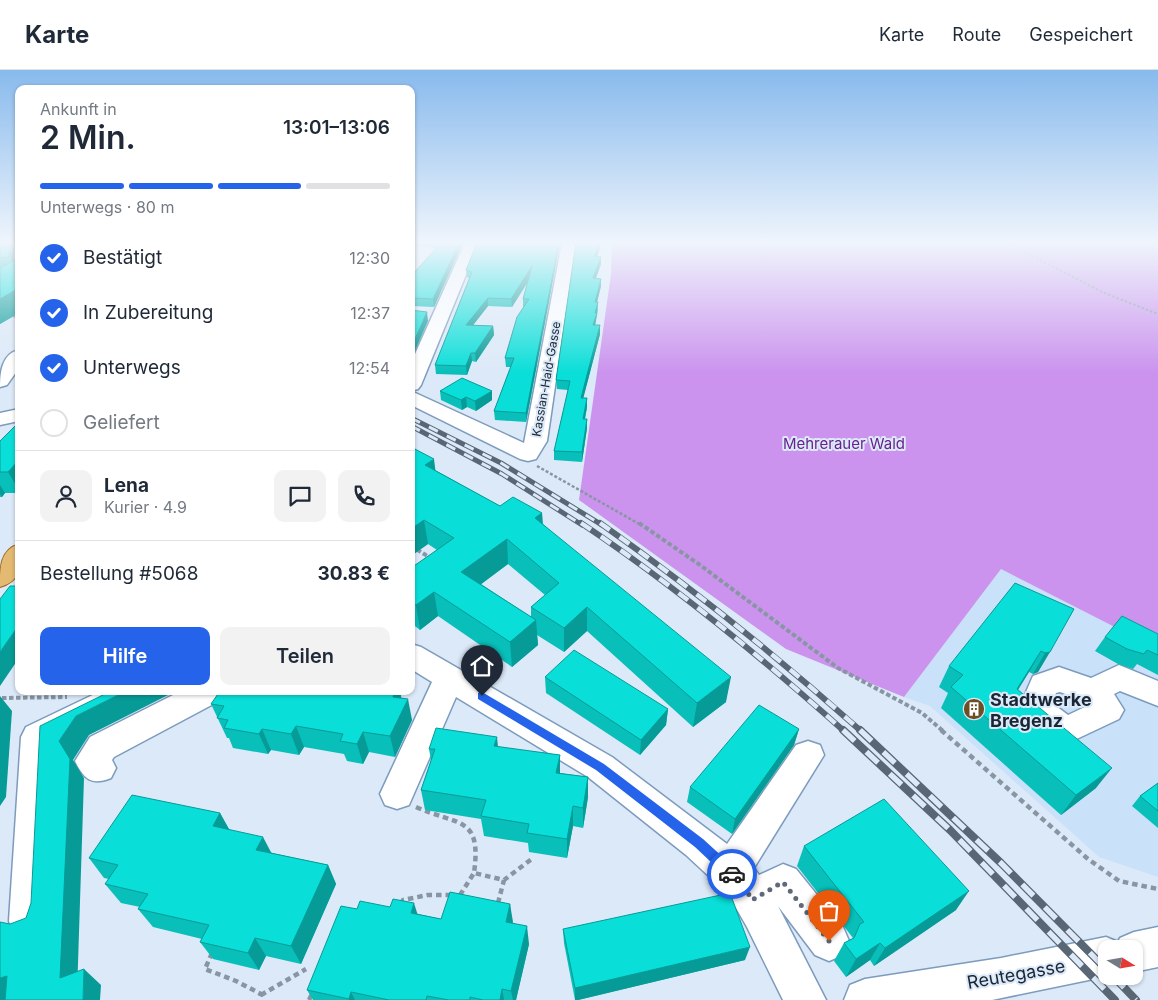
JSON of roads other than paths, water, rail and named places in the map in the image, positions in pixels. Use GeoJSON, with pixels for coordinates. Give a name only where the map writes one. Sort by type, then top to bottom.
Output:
{"type":"FeatureCollection","features":[{"type":"Feature","properties":{"kind":"main road"},"geometry":{"type":"LineString","coordinates":[[0,577],[15,558]]}},
{"type":"Feature","properties":{"kind":"street"},"geometry":{"type":"LineString","coordinates":[[415,373],[434,314],[449,286]]}},
{"type":"Feature","properties":{"kind":"street","name":"Kassian-Haid-Gasse"},"geometry":{"type":"LineString","coordinates":[[415,399],[528,454],[536,441],[562,286]]}},
{"type":"Feature","properties":{"kind":"street"},"geometry":{"type":"LineString","coordinates":[[0,381],[15,360]]}},
{"type":"Feature","properties":{"kind":"street"},"geometry":{"type":"LineString","coordinates":[[0,419],[15,416]]}},
{"type":"Feature","properties":{"kind":"street"},"geometry":{"type":"LineString","coordinates":[[415,657],[600,767],[699,843],[741,886],[805,1000]]}},
{"type":"Feature","properties":{"kind":"street"},"geometry":{"type":"LineString","coordinates":[[397,794],[449,677]]}},
{"type":"Feature","properties":{"kind":"street"},"geometry":{"type":"LineString","coordinates":[[1094,691],[1119,677],[1158,694]]}},
{"type":"Feature","properties":{"kind":"street"},"geometry":{"type":"LineString","coordinates":[[28,921],[37,737],[122,695]]}},
{"type":"Feature","properties":{"kind":"street"},"geometry":{"type":"LineString","coordinates":[[98,768],[92,761],[102,747],[202,695]]}},
{"type":"Feature","properties":{"kind":"street"},"geometry":{"type":"LineString","coordinates":[[741,886],[778,797],[808,755]]}},
{"type":"Feature","properties":{"kind":"street"},"geometry":{"type":"LineString","coordinates":[[741,886],[783,882],[829,941]]}},
{"type":"Feature","properties":{"kind":"street"},"geometry":{"type":"LineString","coordinates":[[1143,950],[1158,947]]}},
{"type":"Feature","properties":{"kind":"street","name":"Reutegasse"},"geometry":{"type":"LineString","coordinates":[[865,1000],[1001,978],[1098,959]]}},
{"type":"Feature","properties":{"kind":"railway"},"geometry":{"type":"LineString","coordinates":[[415,420],[501,463],[602,525]]}},
{"type":"Feature","properties":{"kind":"railway"},"geometry":{"type":"LineString","coordinates":[[415,428],[502,474],[582,525]]}},
{"type":"Feature","properties":{"kind":"railway"},"geometry":{"type":"LineString","coordinates":[[581,523],[650,571],[716,622],[844,731]]}},
{"type":"Feature","properties":{"kind":"railway"},"geometry":{"type":"LineString","coordinates":[[600,523],[734,623],[861,731]]}},
{"type":"Feature","properties":{"kind":"railway"},"geometry":{"type":"LineString","coordinates":[[843,730],[950,830],[1115,1000]]}},
{"type":"Feature","properties":{"kind":"railway"},"geometry":{"type":"LineString","coordinates":[[860,730],[1001,863],[1098,961]]}},
{"type":"Feature","properties":{"kind":"railway"},"geometry":{"type":"LineString","coordinates":[[1122,985],[1136,1000]]}},
{"type":"Feature","properties":{"kind":"place","name":"Stadtwerke Bregenz"},"geometry":{"type":"Point","coordinates":[974,709]}},
{"type":"Feature","properties":{"kind":"park label","name":"Mehrerauer Wald"},"geometry":{"type":"Point","coordinates":[844,443]}}]}
